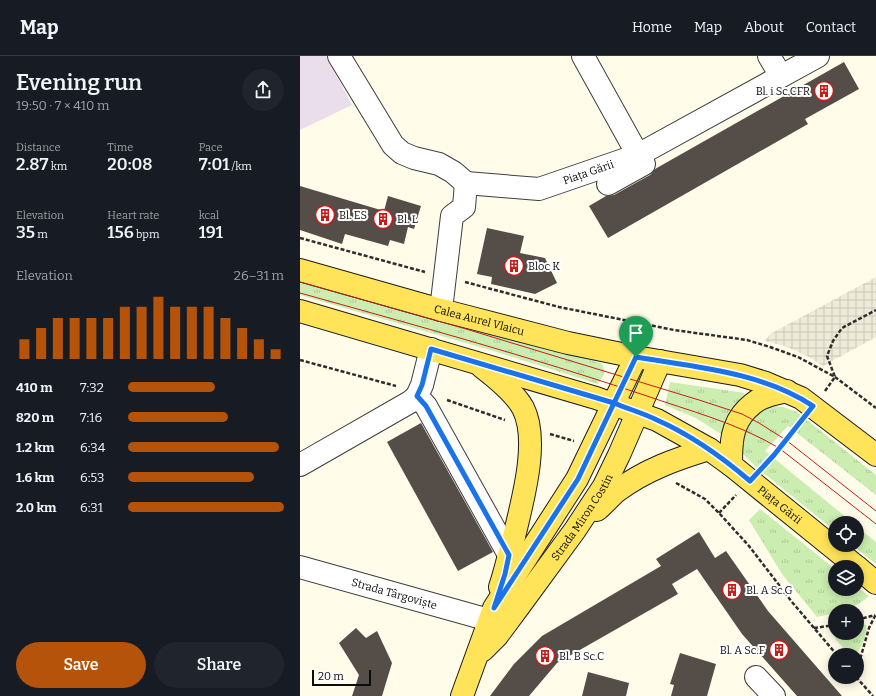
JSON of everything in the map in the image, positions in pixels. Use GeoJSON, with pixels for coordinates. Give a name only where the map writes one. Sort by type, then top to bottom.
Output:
{"type":"FeatureCollection","features":[{"type":"Feature","properties":{"kind":"main road","name":"Calea Aurel Vlaicu"},"geometry":{"type":"LineString","coordinates":[[300,270],[440,310],[568,344],[660,361]]}},
{"type":"Feature","properties":{"kind":"main road"},"geometry":{"type":"LineString","coordinates":[[300,311],[614,403],[638,412]]}},
{"type":"Feature","properties":{"kind":"main road","name":"Strada Miron Costin"},"geometry":{"type":"LineString","coordinates":[[462,696],[491,614],[578,479],[636,357]]}},
{"type":"Feature","properties":{"kind":"main road","name":"Strada Miron Costin"},"geometry":{"type":"LineString","coordinates":[[476,656],[497,636],[575,530],[604,486],[660,361]]}},
{"type":"Feature","properties":{"kind":"main road"},"geometry":{"type":"LineString","coordinates":[[660,361],[740,375],[787,391],[813,406],[876,455]]}},
{"type":"Feature","properties":{"kind":"main road"},"geometry":{"type":"LineString","coordinates":[[476,362],[495,377],[517,399],[527,417],[530,448],[525,493],[505,574],[491,614]]}},
{"type":"Feature","properties":{"kind":"main road"},"geometry":{"type":"LineString","coordinates":[[731,465],[733,435],[735,426],[742,414],[754,402],[764,397],[787,391]]}},
{"type":"Feature","properties":{"kind":"main road","name":"Piața Gării"},"geometry":{"type":"LineString","coordinates":[[638,412],[663,423],[709,450],[731,465],[848,560]]}},
{"type":"Feature","properties":{"kind":"main road"},"geometry":{"type":"LineString","coordinates":[[575,530],[617,492],[633,480],[650,470],[679,458],[709,450]]}},
{"type":"Feature","properties":{"kind":"main road","name":"Piața Gării"},"geometry":{"type":"LineString","coordinates":[[864,573],[876,583]]}},
{"type":"Feature","properties":{"kind":"street"},"geometry":{"type":"LineString","coordinates":[[339,56],[393,145],[402,153],[414,158],[439,164],[453,172],[466,183],[464,207],[452,216],[440,310]]}},
{"type":"Feature","properties":{"kind":"street"},"geometry":{"type":"LineString","coordinates":[[583,56],[638,155]]}},
{"type":"Feature","properties":{"kind":"street"},"geometry":{"type":"LineString","coordinates":[[769,56],[781,76]]}},
{"type":"Feature","properties":{"kind":"street"},"geometry":{"type":"LineString","coordinates":[[608,184],[822,60]]}},
{"type":"Feature","properties":{"kind":"street","name":"Piața Gării"},"geometry":{"type":"LineString","coordinates":[[466,183],[539,189],[638,155],[781,76],[822,60]]}},
{"type":"Feature","properties":{"kind":"street"},"geometry":{"type":"LineString","coordinates":[[300,465],[410,402],[417,396],[422,385],[431,349]]}},
{"type":"Feature","properties":{"kind":"street"},"geometry":{"type":"LineString","coordinates":[[417,396],[426,406],[509,555]]}},
{"type":"Feature","properties":{"kind":"street","name":"Strada Târgoviște"},"geometry":{"type":"LineString","coordinates":[[300,567],[491,614]]}},
{"type":"Feature","properties":{"kind":"street"},"geometry":{"type":"LineString","coordinates":[[756,677],[774,696]]}},
{"type":"Feature","properties":{"kind":"path"},"geometry":{"type":"LineString","coordinates":[[300,238],[558,307],[674,330],[747,340],[798,357],[835,377],[876,408]]}},
{"type":"Feature","properties":{"kind":"path"},"geometry":{"type":"LineString","coordinates":[[835,377],[827,356],[833,341],[842,328],[876,310]]}},
{"type":"Feature","properties":{"kind":"path"},"geometry":{"type":"LineString","coordinates":[[300,360],[314,364]]}},
{"type":"Feature","properties":{"kind":"path"},"geometry":{"type":"LineString","coordinates":[[831,648],[792,602],[749,546],[719,513],[774,455],[835,377]]}},
{"type":"Feature","properties":{"kind":"path"},"geometry":{"type":"LineString","coordinates":[[864,618],[876,614]]}},
{"type":"Feature","properties":{"kind":"path"},"geometry":{"type":"LineString","coordinates":[[863,648],[869,628],[876,614]]}},
{"type":"Feature","properties":{"kind":"path"},"geometry":{"type":"LineString","coordinates":[[814,628],[828,626]]}},
{"type":"Feature","properties":{"kind":"path"},"geometry":{"type":"LineString","coordinates":[[862,684],[873,696]]}},
{"type":"Feature","properties":{"kind":"shaded area"},"geometry":{"type":"Polygon","coordinates":[[[300,56],[326,56],[352,105],[300,130],[300,56]]]}},
{"type":"Feature","properties":{"kind":"shaded area"},"geometry":{"type":"Polygon","coordinates":[[[876,277],[876,337],[823,366],[807,356],[787,347],[765,341],[770,334],[876,277]]]}},
{"type":"Feature","properties":{"kind":"green space"},"geometry":{"type":"Polygon","coordinates":[[[300,276],[601,363],[604,369],[604,374],[598,384],[500,353],[300,295],[300,276]]]}},
{"type":"Feature","properties":{"kind":"green space"},"geometry":{"type":"Polygon","coordinates":[[[670,382],[745,393],[735,408],[727,438],[696,418],[665,405],[670,382]]]}},
{"type":"Feature","properties":{"kind":"green space"},"geometry":{"type":"Polygon","coordinates":[[[772,406],[783,407],[797,412],[876,475],[876,495],[788,426],[765,451],[844,516],[828,516],[828,525],[756,467],[743,454],[741,437],[746,424],[761,408],[772,406]]]}},
{"type":"Feature","properties":{"kind":"green space"},"geometry":{"type":"Polygon","coordinates":[[[760,509],[828,563],[828,596],[864,596],[864,592],[869,596],[858,604],[828,604],[828,615],[817,617],[782,574],[749,520],[760,509]]]}},
{"type":"Feature","properties":{"kind":"green space"},"geometry":{"type":"Polygon","coordinates":[[[864,533],[876,542],[876,564],[861,552],[864,552],[864,533]]]}},
{"type":"Feature","properties":{"kind":"green space"},"geometry":{"type":"Polygon","coordinates":[[[864,624],[866,625],[864,640],[864,624]]]}},
{"type":"Feature","properties":{"kind":"green space"},"geometry":{"type":"Polygon","coordinates":[[[836,640],[864,640],[860,648],[843,648],[836,640]]]}},
{"type":"Feature","properties":{"kind":"building"},"geometry":{"type":"Polygon","coordinates":[[[844,62],[859,89],[805,119],[808,124],[608,238],[589,206],[606,196],[614,195],[650,175],[655,169],[844,62]]]}},
{"type":"Feature","properties":{"kind":"building"},"geometry":{"type":"Polygon","coordinates":[[[300,186],[384,211],[388,196],[421,206],[414,229],[408,227],[404,244],[390,240],[388,246],[345,234],[342,244],[300,230],[300,186]]]}},
{"type":"Feature","properties":{"kind":"building","name":"Bloc K"},"geometry":{"type":"Polygon","coordinates":[[[487,228],[524,236],[520,253],[545,258],[557,283],[535,294],[491,284],[492,277],[477,274],[487,228]]]}},
{"type":"Feature","properties":{"kind":"building"},"geometry":{"type":"Polygon","coordinates":[[[421,423],[493,552],[458,571],[387,442],[421,423]]]}},
{"type":"Feature","properties":{"kind":"building"},"geometry":{"type":"Polygon","coordinates":[[[699,532],[715,558],[726,551],[768,611],[828,680],[828,684],[832,684],[842,696],[797,696],[742,634],[697,569],[672,584],[678,594],[557,663],[529,696],[490,696],[514,664],[542,636],[661,566],[656,559],[699,532]]]}},
{"type":"Feature","properties":{"kind":"building"},"geometry":{"type":"Polygon","coordinates":[[[356,628],[366,638],[377,631],[392,663],[382,696],[352,696],[359,675],[339,643],[356,628]]]}},
{"type":"Feature","properties":{"kind":"building"},"geometry":{"type":"Polygon","coordinates":[[[680,653],[716,664],[707,696],[671,696],[674,685],[670,684],[680,653]]]}},
{"type":"Feature","properties":{"kind":"building"},"geometry":{"type":"Polygon","coordinates":[[[588,672],[629,683],[626,696],[582,696],[588,672]]]}},
{"type":"Feature","properties":{"kind":"tram line"},"geometry":{"type":"LineString","coordinates":[[300,282],[466,329],[742,414],[786,440],[876,511]]}},
{"type":"Feature","properties":{"kind":"tram line"},"geometry":{"type":"LineString","coordinates":[[300,293],[516,354],[730,424],[779,448],[876,524]]}},
{"type":"Feature","properties":{"kind":"place","name":"Bl. i Sc.CFR"},"geometry":{"type":"Point","coordinates":[824,91]}},
{"type":"Feature","properties":{"kind":"place","name":"Bl. ES"},"geometry":{"type":"Point","coordinates":[325,215]}},
{"type":"Feature","properties":{"kind":"place","name":"Bl. L"},"geometry":{"type":"Point","coordinates":[383,219]}},
{"type":"Feature","properties":{"kind":"place","name":"Bloc K"},"geometry":{"type":"Point","coordinates":[514,266]}},
{"type":"Feature","properties":{"kind":"place","name":"Bl. A Sc.G"},"geometry":{"type":"Point","coordinates":[732,590]}},
{"type":"Feature","properties":{"kind":"place","name":"Bl. A Sc.F"},"geometry":{"type":"Point","coordinates":[779,650]}},
{"type":"Feature","properties":{"kind":"place","name":"Bl. B Sc.C"},"geometry":{"type":"Point","coordinates":[545,656]}},
{"type":"Feature","properties":{"kind":"route"},"geometry":{"type":"LineString","coordinates":[[636,357],[614,403],[431,349],[422,385],[417,396],[426,406],[509,555],[505,574],[494,608],[578,479],[614,403],[657,420],[680,432],[731,465],[750,481],[774,455],[813,406],[787,391],[740,375],[636,357]]}}]}
